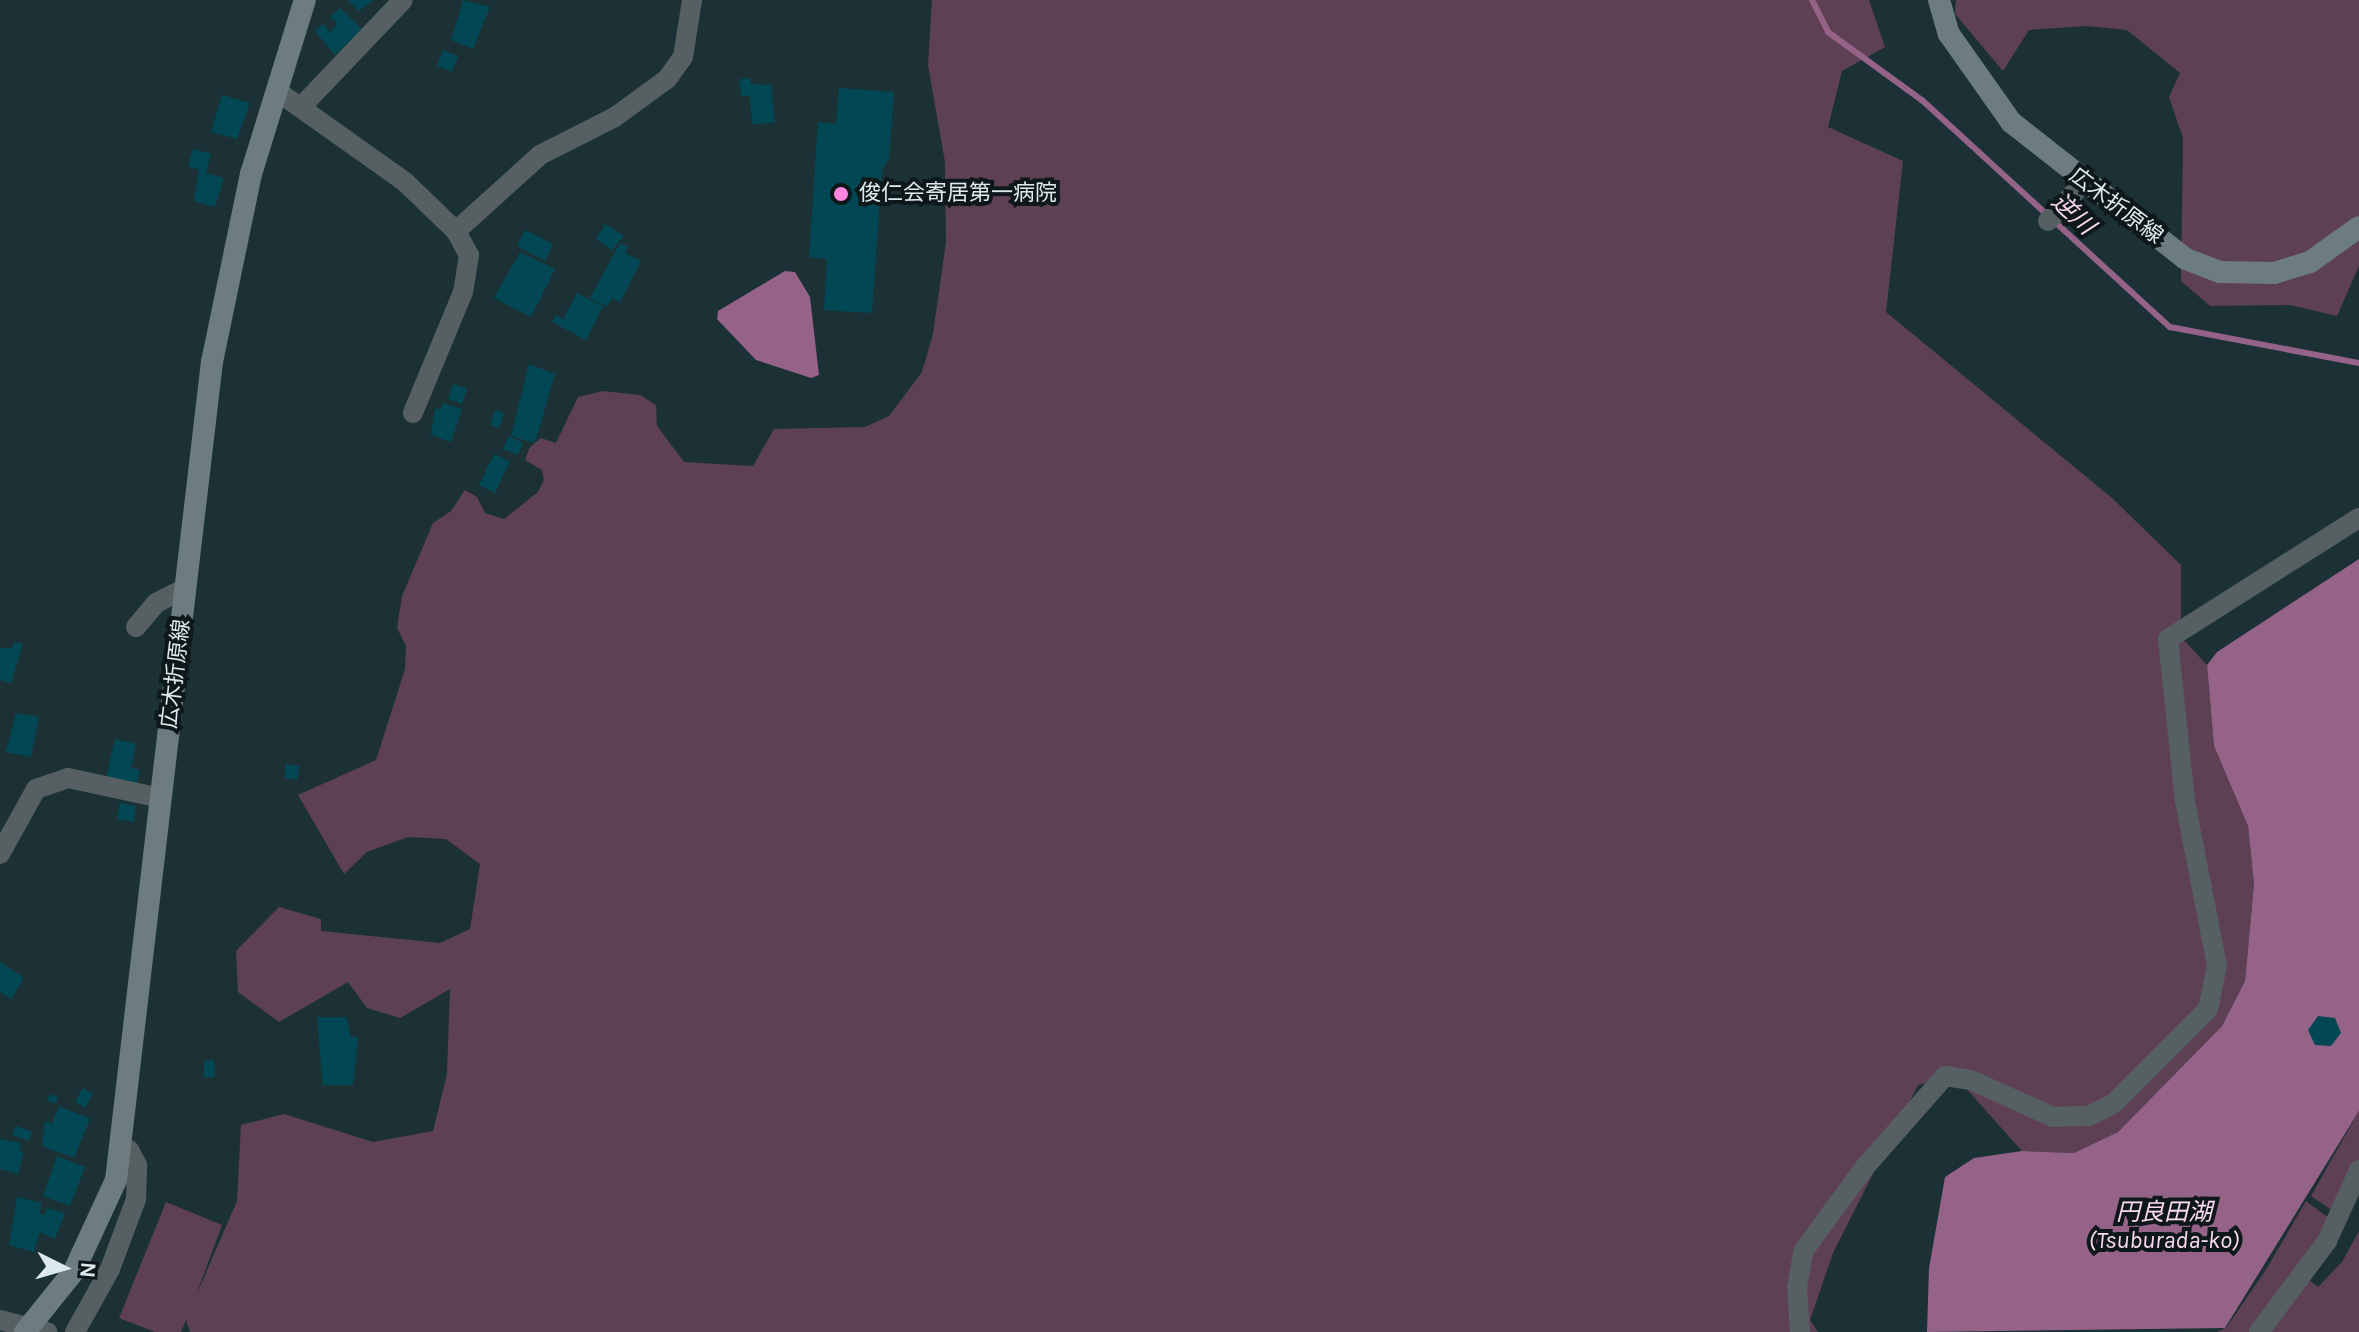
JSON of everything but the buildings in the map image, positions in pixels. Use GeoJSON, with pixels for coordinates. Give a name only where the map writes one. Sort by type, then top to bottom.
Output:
{"type":"FeatureCollection","features":[{"type":"Feature","properties":{"kind":"main road","name":"広木折原線"},"geometry":{"type":"LineString","coordinates":[[25,1332],[74,1271],[105,1208],[121,1150],[186,588],[228,269],[305,0]]}},
{"type":"Feature","properties":{"kind":"main road","name":"広木折原線"},"geometry":{"type":"LineString","coordinates":[[1939,0],[1949,34],[2011,122],[2186,259],[2220,272],[2274,273],[2310,262],[2359,227]]}},
{"type":"Feature","properties":{"kind":"street"},"geometry":{"type":"LineString","coordinates":[[302,106],[403,0]]}},
{"type":"Feature","properties":{"kind":"street"},"geometry":{"type":"LineString","coordinates":[[456,231],[540,155],[615,117],[667,79],[683,57],[692,0]]}},
{"type":"Feature","properties":{"kind":"street"},"geometry":{"type":"LineString","coordinates":[[277,91],[405,182],[456,231],[469,255],[463,292],[413,413]]}},
{"type":"Feature","properties":{"kind":"street"},"geometry":{"type":"LineString","coordinates":[[2048,221],[2084,182]]}},
{"type":"Feature","properties":{"kind":"street"},"geometry":{"type":"LineString","coordinates":[[1800,1332],[1797,1288],[1804,1250],[1865,1167],[1945,1076],[1971,1080],[2053,1117],[2089,1116],[2113,1104],[2208,1009],[2217,966],[2185,801],[2168,639],[2359,518]]}},
{"type":"Feature","properties":{"kind":"street"},"geometry":{"type":"LineString","coordinates":[[136,627],[156,603],[186,588]]}},
{"type":"Feature","properties":{"kind":"street"},"geometry":{"type":"LineString","coordinates":[[0,854],[36,789],[68,778],[161,798]]}},
{"type":"Feature","properties":{"kind":"street"},"geometry":{"type":"LineString","coordinates":[[75,1332],[110,1269],[139,1190],[137,1165],[129,1150],[121,1150]]}},
{"type":"Feature","properties":{"kind":"street"},"geometry":{"type":"LineString","coordinates":[[2259,1332],[2327,1241],[2359,1170]]}},
{"type":"Feature","properties":{"kind":"street"},"geometry":{"type":"LineString","coordinates":[[0,1320],[47,1332]]}},
{"type":"Feature","properties":{"kind":"shaded area"},"geometry":{"type":"Polygon","coordinates":[[[932,0],[1869,0],[1885,47],[1842,71],[1828,127],[1903,161],[1886,312],[2112,498],[2181,565],[2181,637],[2207,665],[2214,746],[2248,826],[2254,884],[2245,981],[2222,1026],[2118,1132],[2074,1153],[2022,1151],[1955,1076],[1918,1085],[1833,1253],[1810,1320],[1818,1332],[190,1332],[186,1320],[181,1332],[155,1332],[119,1318],[166,1202],[222,1225],[195,1298],[237,1201],[241,1125],[284,1114],[373,1142],[433,1131],[447,1074],[450,989],[400,1018],[367,1008],[348,982],[279,1022],[238,992],[236,951],[279,907],[321,919],[321,931],[440,943],[470,929],[480,864],[446,839],[408,837],[367,852],[344,874],[298,795],[376,760],[405,669],[406,646],[397,628],[402,596],[433,523],[451,511],[465,490],[477,497],[485,513],[504,519],[538,492],[544,480],[542,470],[525,460],[530,447],[541,438],[556,443],[578,397],[603,391],[640,395],[656,405],[657,426],[684,462],[753,466],[774,429],[865,427],[889,416],[922,372],[933,334],[946,242],[945,162],[928,65],[932,0]]]}},
{"type":"Feature","properties":{"kind":"shaded area"},"geometry":{"type":"Polygon","coordinates":[[[1956,0],[2359,0],[2359,266],[2337,316],[2290,305],[2210,306],[2181,281],[2183,138],[2169,97],[2180,73],[2127,30],[2086,26],[2029,30],[2003,71],[1955,14],[1956,0]]]}},
{"type":"Feature","properties":{"kind":"shaded area"},"geometry":{"type":"Polygon","coordinates":[[[2359,1111],[2359,1160],[2333,1211],[2311,1196],[2359,1111]]]}},
{"type":"Feature","properties":{"kind":"shaded area"},"geometry":{"type":"Polygon","coordinates":[[[2306,1201],[2330,1219],[2297,1270],[2318,1287],[2342,1262],[2359,1231],[2359,1332],[2217,1332],[2226,1328],[2267,1268],[2306,1201]]]}},
{"type":"Feature","properties":{"kind":"water"},"geometry":{"type":"Polygon","coordinates":[[[785,271],[795,272],[810,297],[819,375],[811,378],[756,360],[717,319],[718,311],[785,271]]]}},
{"type":"Feature","properties":{"kind":"water","name":"円良田湖 (Tsuburada-ko)"},"geometry":{"type":"Polygon","coordinates":[[[2359,559],[2359,1111],[2225,1328],[1927,1332],[1929,1268],[1945,1177],[1974,1158],[2022,1151],[2074,1153],[2118,1132],[2222,1026],[2245,981],[2254,884],[2248,826],[2214,746],[2207,665],[2217,652],[2359,559]]]}},
{"type":"Feature","properties":{"kind":"waterway","name":"逆川"},"geometry":{"type":"LineString","coordinates":[[1812,0],[1828,32],[1923,101],[2170,327],[2359,363]]}},
{"type":"Feature","properties":{"kind":"place","name":"俊仁会寄居第一病院"},"geometry":{"type":"Point","coordinates":[841,194]}}]}
